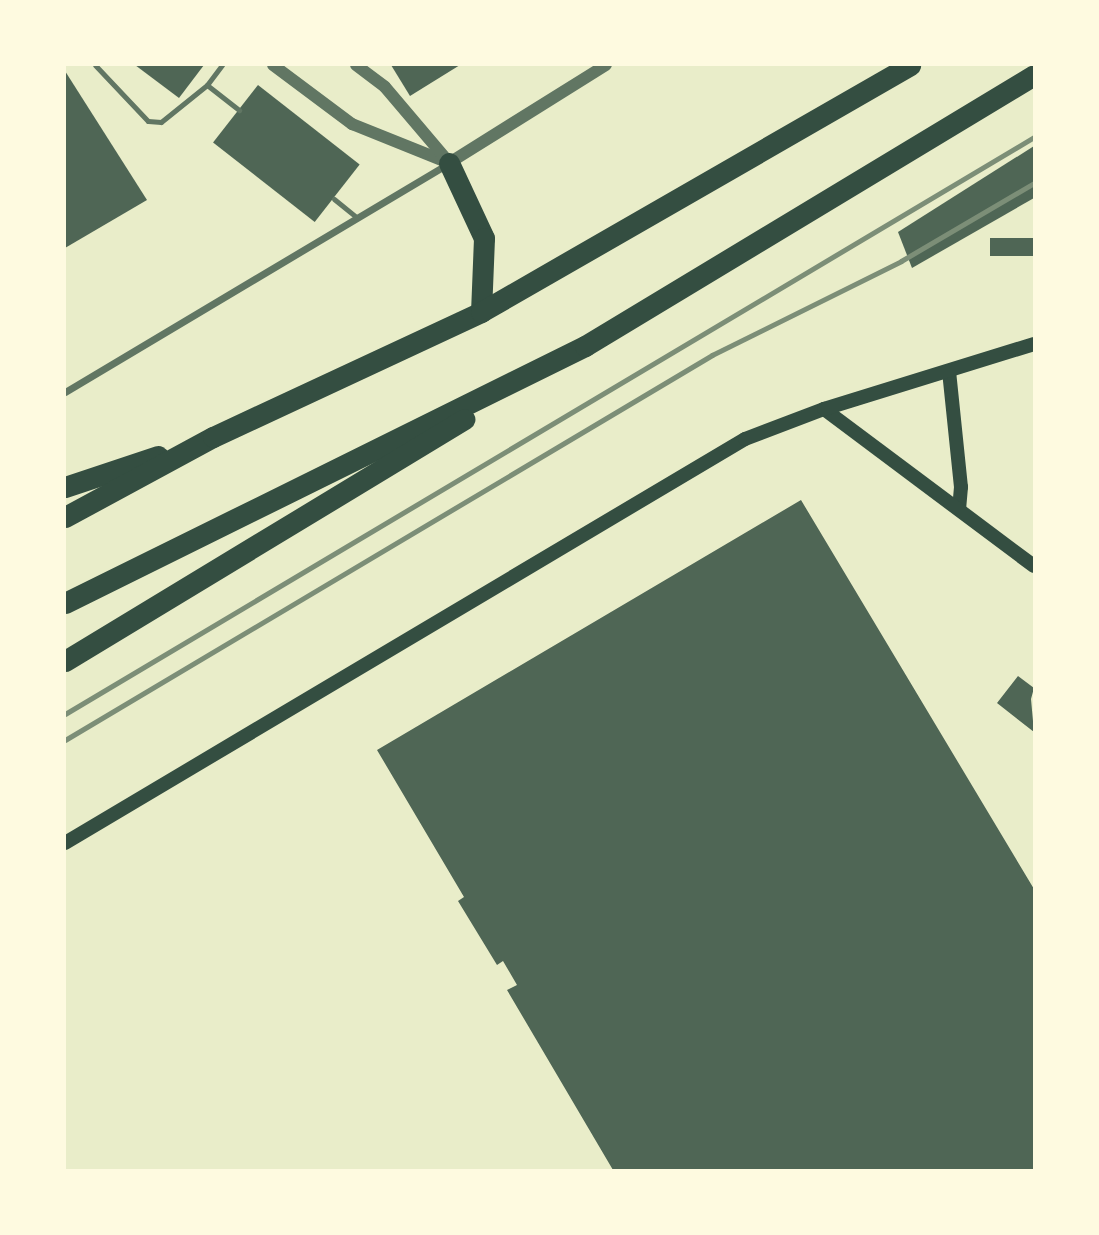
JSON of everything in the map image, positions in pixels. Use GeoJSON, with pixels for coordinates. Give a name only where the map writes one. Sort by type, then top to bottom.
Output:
{"type":"FeatureCollection","features":[{"type":"Feature","properties":{"kind":"highway"},"geometry":{"type":"LineString","coordinates":[[65,517],[213,438],[481,312],[910,65]]}},
{"type":"Feature","properties":{"kind":"highway"},"geometry":{"type":"LineString","coordinates":[[65,661],[1034,75]]}},
{"type":"Feature","properties":{"kind":"highway"},"geometry":{"type":"LineString","coordinates":[[449,163],[484,238],[481,312]]}},
{"type":"Feature","properties":{"kind":"highway"},"geometry":{"type":"LineString","coordinates":[[65,603],[585,346]]}},
{"type":"Feature","properties":{"kind":"highway"},"geometry":{"type":"LineString","coordinates":[[65,486],[213,438]]}},
{"type":"Feature","properties":{"kind":"main road"},"geometry":{"type":"LineString","coordinates":[[65,843],[745,439],[824,409],[1034,344]]}},
{"type":"Feature","properties":{"kind":"main road"},"geometry":{"type":"LineString","coordinates":[[949,370],[961,487],[959,508]]}},
{"type":"Feature","properties":{"kind":"main road"},"geometry":{"type":"LineString","coordinates":[[824,409],[1034,566]]}},
{"type":"Feature","properties":{"kind":"street"},"geometry":{"type":"LineString","coordinates":[[273,65],[352,124],[449,163]]}},
{"type":"Feature","properties":{"kind":"street"},"geometry":{"type":"LineString","coordinates":[[356,65],[385,87],[449,163]]}},
{"type":"Feature","properties":{"kind":"street"},"geometry":{"type":"LineString","coordinates":[[65,391],[449,163],[606,65]]}},
{"type":"Feature","properties":{"kind":"lane"},"geometry":{"type":"LineString","coordinates":[[95,65],[148,121],[161,122],[207,85],[222,65]]}},
{"type":"Feature","properties":{"kind":"lane"},"geometry":{"type":"LineString","coordinates":[[207,85],[239,110]]}},
{"type":"Feature","properties":{"kind":"lane"},"geometry":{"type":"LineString","coordinates":[[334,198],[356,217]]}},
{"type":"Feature","properties":{"kind":"building"},"geometry":{"type":"Polygon","coordinates":[[[135,65],[204,65],[179,98],[135,65]]]}},
{"type":"Feature","properties":{"kind":"building"},"geometry":{"type":"Polygon","coordinates":[[[391,65],[460,65],[410,96],[391,65]]]}},
{"type":"Feature","properties":{"kind":"building"},"geometry":{"type":"Polygon","coordinates":[[[65,71],[147,200],[65,248],[65,71]]]}},
{"type":"Feature","properties":{"kind":"building"},"geometry":{"type":"Polygon","coordinates":[[[258,85],[360,164],[315,222],[213,143],[258,85]]]}},
{"type":"Feature","properties":{"kind":"building"},"geometry":{"type":"Polygon","coordinates":[[[1034,146],[1034,198],[912,268],[898,232],[1034,146]]]}},
{"type":"Feature","properties":{"kind":"building"},"geometry":{"type":"Polygon","coordinates":[[[990,238],[1034,238],[1034,256],[990,256],[990,238]]]}},
{"type":"Feature","properties":{"kind":"building"},"geometry":{"type":"Polygon","coordinates":[[[801,500],[1034,889],[1034,1170],[613,1170],[507,990],[517,985],[503,961],[497,965],[458,901],[464,897],[377,750],[801,500]]]}},
{"type":"Feature","properties":{"kind":"building"},"geometry":{"type":"Polygon","coordinates":[[[1018,676],[1034,688],[1031,699],[1034,732],[997,703],[1018,676]]]}},
{"type":"Feature","properties":{"kind":"railway"},"geometry":{"type":"LineString","coordinates":[[65,714],[1034,137]]}},
{"type":"Feature","properties":{"kind":"railway"},"geometry":{"type":"LineString","coordinates":[[65,740],[712,355],[901,261],[1034,183]]}}]}
